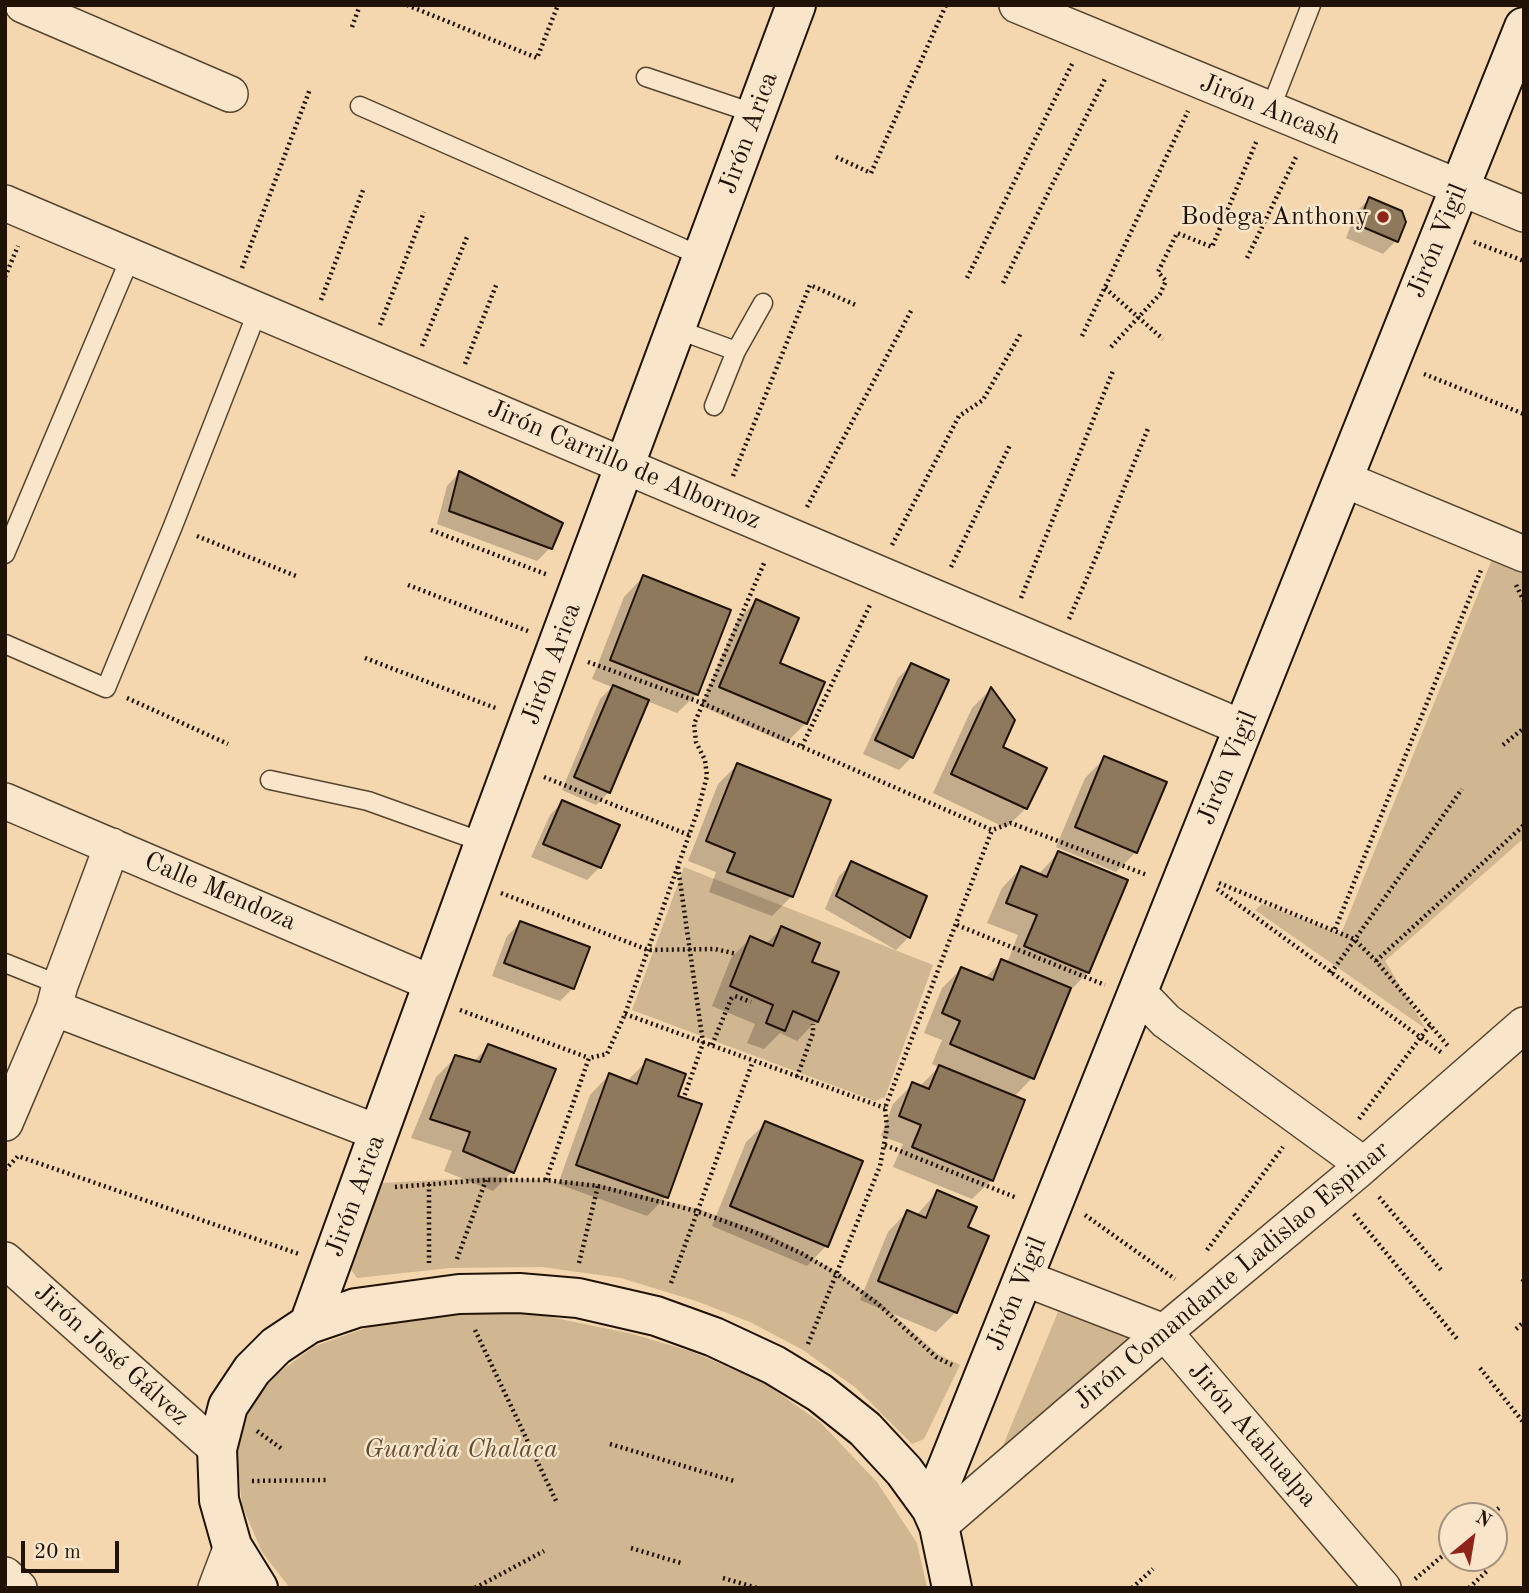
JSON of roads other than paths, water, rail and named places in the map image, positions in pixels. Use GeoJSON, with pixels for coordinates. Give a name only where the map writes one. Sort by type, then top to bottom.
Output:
{"type":"FeatureCollection","features":[{"type":"Feature","properties":{"kind":"main road","name":"Jirón Arica"},"geometry":{"type":"LineString","coordinates":[[309,1324],[379,1133],[442,995],[485,843],[796,5]]}},
{"type":"Feature","properties":{"kind":"main road","name":"Jirón Vigil"},"geometry":{"type":"LineString","coordinates":[[935,1517],[1024,1279],[1137,994],[1195,880],[1243,728],[1524,27]]}},
{"type":"Feature","properties":{"kind":"main road"},"geometry":{"type":"LineString","coordinates":[[258,1588],[232,1546],[219,1500],[217,1449],[228,1406],[252,1370],[276,1346],[309,1324],[356,1308],[459,1294],[519,1293],[578,1298],[656,1316],[714,1337],[774,1365],[820,1393],[865,1429],[904,1471],[935,1517],[953,1588]]}},
{"type":"Feature","properties":{"kind":"street"},"geometry":{"type":"LineString","coordinates":[[23,5],[230,94]]}},
{"type":"Feature","properties":{"kind":"street","name":"Jirón Ancash"},"geometry":{"type":"LineString","coordinates":[[1017,5],[1524,214]]}},
{"type":"Feature","properties":{"kind":"street","name":"Jirón Carrillo de Albornoz"},"geometry":{"type":"LineString","coordinates":[[5,203],[721,506],[780,544],[876,585],[936,597],[1243,728]]}},
{"type":"Feature","properties":{"kind":"street"},"geometry":{"type":"LineString","coordinates":[[1343,479],[1508,548]]}},
{"type":"Feature","properties":{"kind":"street","name":"Calle Mendoza"},"geometry":{"type":"LineString","coordinates":[[5,801],[112,846],[442,995]]}},
{"type":"Feature","properties":{"kind":"street"},"geometry":{"type":"LineString","coordinates":[[5,1123],[57,997],[112,846]]}},
{"type":"Feature","properties":{"kind":"street"},"geometry":{"type":"LineString","coordinates":[[1137,994],[1166,1021],[1303,1121],[1348,1168]]}},
{"type":"Feature","properties":{"kind":"street"},"geometry":{"type":"LineString","coordinates":[[57,997],[379,1133]]}},
{"type":"Feature","properties":{"kind":"street","name":"Jirón Comandante Ladislao Espinar"},"geometry":{"type":"LineString","coordinates":[[935,1517],[1164,1332],[1348,1168],[1458,1065],[1520,1035]]}},
{"type":"Feature","properties":{"kind":"street","name":"Jirón José Gálvez"},"geometry":{"type":"LineString","coordinates":[[5,1260],[217,1449]]}},
{"type":"Feature","properties":{"kind":"street","name":"Jirón Atahualpa"},"geometry":{"type":"LineString","coordinates":[[1024,1279],[1164,1332],[1399,1584]]}},
{"type":"Feature","properties":{"kind":"street"},"geometry":{"type":"LineString","coordinates":[[216,1588],[232,1546]]}},
{"type":"Feature","properties":{"kind":"street"},"geometry":{"type":"LineString","coordinates":[[5,1574],[19,1588]]}},
{"type":"Feature","properties":{"kind":"lane"},"geometry":{"type":"LineString","coordinates":[[1270,110],[1311,5]]}},
{"type":"Feature","properties":{"kind":"lane"},"geometry":{"type":"LineString","coordinates":[[646,77],[756,114]]}},
{"type":"Feature","properties":{"kind":"lane"},"geometry":{"type":"LineString","coordinates":[[360,106],[703,257]]}},
{"type":"Feature","properties":{"kind":"lane"},"geometry":{"type":"LineString","coordinates":[[5,554],[131,256]]}},
{"type":"Feature","properties":{"kind":"lane"},"geometry":{"type":"LineString","coordinates":[[714,406],[736,351],[763,303]]}},
{"type":"Feature","properties":{"kind":"lane"},"geometry":{"type":"LineString","coordinates":[[5,644],[106,688],[173,526],[244,304]]}},
{"type":"Feature","properties":{"kind":"lane"},"geometry":{"type":"LineString","coordinates":[[676,329],[736,351]]}},
{"type":"Feature","properties":{"kind":"lane"},"geometry":{"type":"LineString","coordinates":[[270,780],[368,801],[485,843]]}},
{"type":"Feature","properties":{"kind":"lane"},"geometry":{"type":"LineString","coordinates":[[5,963],[57,997]]}},
{"type":"Feature","properties":{"kind":"place","name":"Bodega Anthony"},"geometry":{"type":"Point","coordinates":[1383,217]}},
{"type":"Feature","properties":{"kind":"park label","name":"Guardia Chalaca"},"geometry":{"type":"Point","coordinates":[461,1450]}}]}
